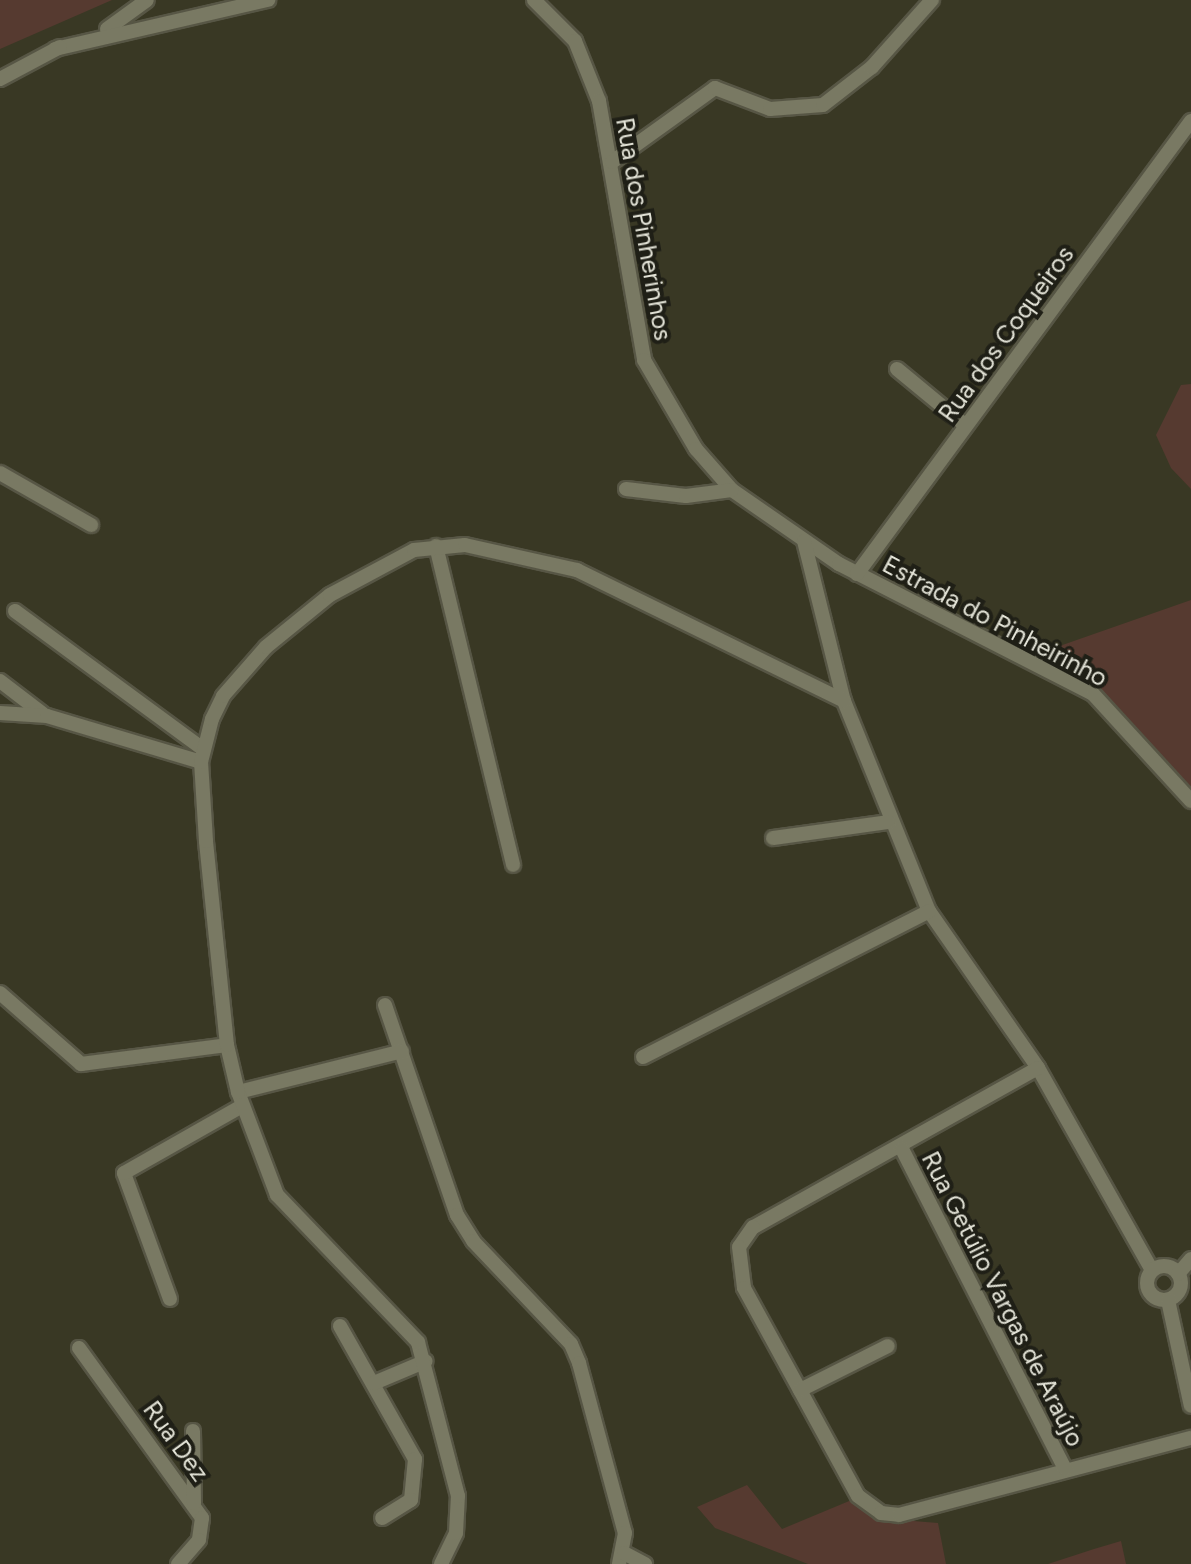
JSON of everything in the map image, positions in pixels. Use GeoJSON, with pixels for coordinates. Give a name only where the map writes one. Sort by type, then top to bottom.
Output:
{"type":"FeatureCollection","features":[{"type":"Feature","properties":{"kind":"street"},"geometry":{"type":"LineString","coordinates":[[0,80],[55,49],[117,24],[147,0]]}},
{"type":"Feature","properties":{"kind":"street"},"geometry":{"type":"LineString","coordinates":[[236,0],[263,1]]}},
{"type":"Feature","properties":{"kind":"street","name":"Rua dos Pinherinhos"},"geometry":{"type":"LineString","coordinates":[[534,0],[575,42],[599,101],[612,162],[630,306],[644,360],[666,405],[732,490],[804,542]]}},
{"type":"Feature","properties":{"kind":"street"},"geometry":{"type":"LineString","coordinates":[[612,162],[716,88],[770,109],[823,105],[872,67],[932,0]]}},
{"type":"Feature","properties":{"kind":"street"},"geometry":{"type":"LineString","coordinates":[[55,49],[263,1]]}},
{"type":"Feature","properties":{"kind":"street","name":"Rua dos Coqueiros"},"geometry":{"type":"LineString","coordinates":[[857,574],[1191,121]]}},
{"type":"Feature","properties":{"kind":"street"},"geometry":{"type":"LineString","coordinates":[[896,368],[966,426]]}},
{"type":"Feature","properties":{"kind":"street"},"geometry":{"type":"LineString","coordinates":[[0,473],[91,526]]}},
{"type":"Feature","properties":{"kind":"street"},"geometry":{"type":"LineString","coordinates":[[626,489],[686,496],[732,490]]}},
{"type":"Feature","properties":{"kind":"street"},"geometry":{"type":"LineString","coordinates":[[804,542],[844,701],[888,822],[929,911],[1038,1068],[1152,1270],[1148,1292],[1168,1300]]}},
{"type":"Feature","properties":{"kind":"street","name":"Estrada do Pinheirinho"},"geometry":{"type":"LineString","coordinates":[[804,542],[857,574],[1092,694],[1191,802]]}},
{"type":"Feature","properties":{"kind":"street"},"geometry":{"type":"LineString","coordinates":[[441,1564],[456,1533],[458,1496],[426,1361],[406,1327],[277,1194],[240,1099],[227,1045],[202,756],[223,696],[300,617],[383,561],[436,546],[466,545],[577,570],[721,635],[844,701]]}},
{"type":"Feature","properties":{"kind":"street"},"geometry":{"type":"LineString","coordinates":[[436,546],[513,865]]}},
{"type":"Feature","properties":{"kind":"street"},"geometry":{"type":"LineString","coordinates":[[14,612],[202,756]]}},
{"type":"Feature","properties":{"kind":"street"},"geometry":{"type":"LineString","coordinates":[[0,682],[47,716]]}},
{"type":"Feature","properties":{"kind":"street"},"geometry":{"type":"LineString","coordinates":[[0,713],[47,716],[202,756]]}},
{"type":"Feature","properties":{"kind":"street"},"geometry":{"type":"LineString","coordinates":[[773,838],[888,822]]}},
{"type":"Feature","properties":{"kind":"street"},"geometry":{"type":"LineString","coordinates":[[643,1058],[929,911]]}},
{"type":"Feature","properties":{"kind":"street"},"geometry":{"type":"LineString","coordinates":[[0,993],[81,1064],[227,1045]]}},
{"type":"Feature","properties":{"kind":"street"},"geometry":{"type":"LineString","coordinates":[[385,1005],[457,1215],[472,1241],[571,1344],[580,1363],[616,1489],[621,1558],[646,1564]]}},
{"type":"Feature","properties":{"kind":"street"},"geometry":{"type":"LineString","coordinates":[[170,1299],[132,1210],[124,1173],[240,1099],[402,1052]]}},
{"type":"Feature","properties":{"kind":"street"},"geometry":{"type":"LineString","coordinates":[[1038,1068],[902,1148],[767,1216],[744,1235],[738,1260],[744,1288],[858,1496],[881,1513],[900,1515],[1191,1438]]}},
{"type":"Feature","properties":{"kind":"street","name":"Rua Getúlio Vargas de Araújo"},"geometry":{"type":"LineString","coordinates":[[902,1148],[1065,1469]]}},
{"type":"Feature","properties":{"kind":"street"},"geometry":{"type":"LineString","coordinates":[[1168,1300],[1180,1289],[1178,1274],[1191,1259]]}},
{"type":"Feature","properties":{"kind":"street"},"geometry":{"type":"LineString","coordinates":[[1152,1270],[1164,1266],[1178,1274]]}},
{"type":"Feature","properties":{"kind":"street"},"geometry":{"type":"LineString","coordinates":[[1168,1300],[1191,1406]]}},
{"type":"Feature","properties":{"kind":"street"},"geometry":{"type":"LineString","coordinates":[[340,1326],[415,1460],[418,1482],[411,1500],[382,1518]]}},
{"type":"Feature","properties":{"kind":"street"},"geometry":{"type":"LineString","coordinates":[[800,1390],[888,1346]]}},
{"type":"Feature","properties":{"kind":"street","name":"Rua Dez"},"geometry":{"type":"LineString","coordinates":[[79,1348],[194,1504],[204,1531],[178,1564]]}},
{"type":"Feature","properties":{"kind":"street"},"geometry":{"type":"LineString","coordinates":[[374,1383],[426,1361]]}},
{"type":"Feature","properties":{"kind":"street"},"geometry":{"type":"LineString","coordinates":[[193,1431],[194,1504]]}},
{"type":"Feature","properties":{"kind":"shaded area"},"geometry":{"type":"Polygon","coordinates":[[[0,0],[112,0],[0,49],[0,0]]]}},
{"type":"Feature","properties":{"kind":"shaded area"},"geometry":{"type":"Polygon","coordinates":[[[1191,384],[1191,489],[1171,468],[1156,435],[1181,385],[1191,384]]]}},
{"type":"Feature","properties":{"kind":"shaded area"},"geometry":{"type":"Polygon","coordinates":[[[1191,600],[1191,787],[1116,705],[1031,656],[1191,600]]]}},
{"type":"Feature","properties":{"kind":"shaded area"},"geometry":{"type":"Polygon","coordinates":[[[747,1485],[782,1529],[854,1499],[876,1518],[938,1523],[946,1564],[808,1564],[715,1528],[697,1507],[747,1485]]]}},
{"type":"Feature","properties":{"kind":"shaded area"},"geometry":{"type":"Polygon","coordinates":[[[1121,1541],[1126,1564],[1048,1564],[1094,1549],[1121,1541]]]}}]}
